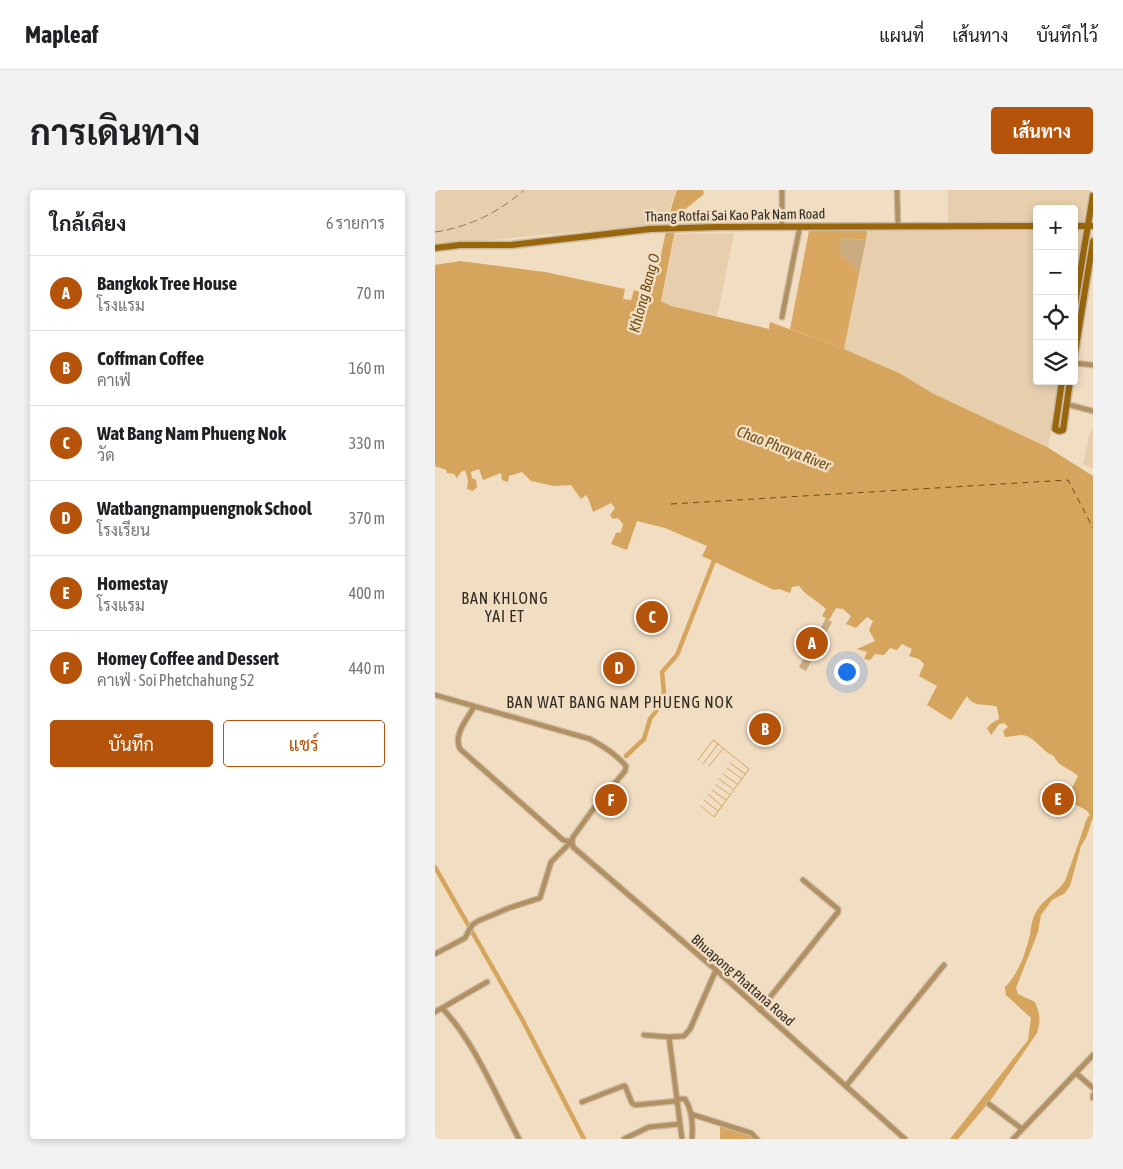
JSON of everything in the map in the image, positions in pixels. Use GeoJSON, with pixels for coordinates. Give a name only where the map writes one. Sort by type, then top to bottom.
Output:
{"type":"FeatureCollection","features":[{"type":"Feature","properties":{"kind":"main road"},"geometry":{"type":"LineString","coordinates":[[1077,295],[1090,226],[1093,195]]}},
{"type":"Feature","properties":{"kind":"main road","name":"Thang Rotfai Sai Kao Pak Nam Road"},"geometry":{"type":"LineString","coordinates":[[435,248],[460,245],[511,245],[597,234],[677,228],[1033,226]]}},
{"type":"Feature","properties":{"kind":"main road"},"geometry":{"type":"LineString","coordinates":[[1078,340],[1093,241]]}},
{"type":"Feature","properties":{"kind":"main road"},"geometry":{"type":"LineString","coordinates":[[1061,385],[1055,429],[1057,431],[1063,430],[1070,385]]}},
{"type":"Feature","properties":{"kind":"main road"},"geometry":{"type":"LineString","coordinates":[[1059,398],[1067,402]]}},
{"type":"Feature","properties":{"kind":"street"},"geometry":{"type":"LineString","coordinates":[[782,190],[782,226]]}},
{"type":"Feature","properties":{"kind":"street"},"geometry":{"type":"LineString","coordinates":[[897,190],[898,226]]}},
{"type":"Feature","properties":{"kind":"street"},"geometry":{"type":"LineString","coordinates":[[782,317],[799,226]]}},
{"type":"Feature","properties":{"kind":"street"},"geometry":{"type":"LineString","coordinates":[[1078,362],[1093,365]]}},
{"type":"Feature","properties":{"kind":"street"},"geometry":{"type":"LineString","coordinates":[[1067,402],[1093,411]]}},
{"type":"Feature","properties":{"kind":"street"},"geometry":{"type":"LineString","coordinates":[[435,695],[590,739],[602,745],[626,766],[625,771],[594,808],[572,840],[551,862],[541,898],[501,911],[472,925],[465,938],[435,954]]}},
{"type":"Feature","properties":{"kind":"street","name":"Bhuapong Phattana Road"},"geometry":{"type":"LineString","coordinates":[[474,707],[460,731],[458,739],[461,748],[563,840],[572,840],[573,847],[716,970],[905,1139]]}},
{"type":"Feature","properties":{"kind":"street"},"geometry":{"type":"LineString","coordinates":[[760,1010],[838,912],[838,909],[803,880]]}},
{"type":"Feature","properties":{"kind":"street"},"geometry":{"type":"LineString","coordinates":[[846,1086],[944,965]]}},
{"type":"Feature","properties":{"kind":"street"},"geometry":{"type":"LineString","coordinates":[[644,1034],[682,1037],[690,1029],[716,970]]}},
{"type":"Feature","properties":{"kind":"street"},"geometry":{"type":"LineString","coordinates":[[435,1012],[487,982]]}},
{"type":"Feature","properties":{"kind":"street"},"geometry":{"type":"LineString","coordinates":[[442,1008],[482,1066],[519,1139]]}},
{"type":"Feature","properties":{"kind":"street"},"geometry":{"type":"LineString","coordinates":[[669,1037],[682,1139]]}},
{"type":"Feature","properties":{"kind":"street"},"geometry":{"type":"LineString","coordinates":[[1013,1139],[1093,1055]]}},
{"type":"Feature","properties":{"kind":"street"},"geometry":{"type":"LineString","coordinates":[[1075,1073],[1093,1088]]}},
{"type":"Feature","properties":{"kind":"street"},"geometry":{"type":"LineString","coordinates":[[583,1102],[623,1086],[625,1086],[632,1103],[635,1105],[682,1099],[687,1101],[691,1114],[692,1139]]}},
{"type":"Feature","properties":{"kind":"street"},"geometry":{"type":"LineString","coordinates":[[989,1104],[1022,1129]]}},
{"type":"Feature","properties":{"kind":"street"},"geometry":{"type":"LineString","coordinates":[[691,1114],[751,1133],[757,1139]]}},
{"type":"Feature","properties":{"kind":"street"},"geometry":{"type":"LineString","coordinates":[[625,1139],[649,1127],[680,1124]]}},
{"type":"Feature","properties":{"kind":"shaded area"},"geometry":{"type":"Polygon","coordinates":[[[435,190],[676,190],[664,225],[435,246],[435,190]]]}},
{"type":"Feature","properties":{"kind":"shaded area"},"geometry":{"type":"Polygon","coordinates":[[[948,190],[1090,190],[1084,222],[1078,222],[1078,205],[1033,205],[1033,223],[948,223],[948,190]]]}},
{"type":"Feature","properties":{"kind":"shaded area"},"geometry":{"type":"Polygon","coordinates":[[[1078,230],[1083,230],[1078,261],[1078,230]]]}},
{"type":"Feature","properties":{"kind":"shaded area"},"geometry":{"type":"Polygon","coordinates":[[[809,231],[867,231],[866,240],[844,238],[840,241],[840,253],[855,267],[859,274],[844,349],[790,329],[809,231]]]}},
{"type":"Feature","properties":{"kind":"shaded area"},"geometry":{"type":"Polygon","coordinates":[[[867,231],[1033,231],[1033,385],[1058,385],[1048,448],[932,393],[901,374],[844,349],[867,231]]]}},
{"type":"Feature","properties":{"kind":"shaded area"},"geometry":{"type":"Polygon","coordinates":[[[734,233],[717,317],[671,306],[661,301],[675,234],[734,233]]]}},
{"type":"Feature","properties":{"kind":"shaded area"},"geometry":{"type":"Polygon","coordinates":[[[844,238],[866,240],[859,274],[840,253],[840,241],[844,238]]]}},
{"type":"Feature","properties":{"kind":"shaded area"},"geometry":{"type":"Polygon","coordinates":[[[1093,428],[1093,469],[1083,464],[1093,428]]]}},
{"type":"Feature","properties":{"kind":"shaded area"},"geometry":{"type":"Polygon","coordinates":[[[826,618],[832,622],[806,671],[799,667],[806,654],[799,649],[808,633],[816,636],[826,618]]]}},
{"type":"Feature","properties":{"kind":"shaded area"},"geometry":{"type":"Polygon","coordinates":[[[720,1126],[749,1134],[754,1139],[720,1139],[720,1126]]]}},
{"type":"Feature","properties":{"kind":"water","name":"Chao Phraya River"},"geometry":{"type":"Polygon","coordinates":[[[677,190],[703,190],[704,194],[678,215],[661,301],[671,306],[769,329],[770,322],[844,349],[901,374],[932,393],[1047,447],[1093,476],[1093,818],[1086,810],[1066,800],[1078,776],[1075,773],[1058,763],[1054,756],[1030,738],[1019,735],[1005,737],[1003,731],[1008,727],[1004,723],[999,724],[991,735],[987,728],[999,719],[997,707],[976,704],[967,696],[951,720],[927,705],[937,686],[919,676],[924,664],[919,659],[909,656],[912,649],[902,644],[897,650],[890,648],[884,655],[875,654],[870,660],[864,659],[867,652],[857,649],[875,641],[869,630],[873,621],[867,617],[856,628],[846,624],[851,616],[843,609],[836,608],[829,620],[822,616],[826,609],[799,586],[792,587],[790,593],[779,589],[774,590],[702,556],[707,546],[665,528],[637,521],[627,550],[611,544],[616,533],[621,532],[623,524],[618,518],[613,519],[610,515],[615,508],[611,503],[593,512],[586,495],[581,499],[571,485],[554,486],[531,481],[522,472],[509,476],[508,482],[502,480],[501,473],[483,480],[479,469],[471,472],[472,478],[476,480],[477,487],[473,491],[467,489],[468,480],[465,470],[457,478],[454,474],[447,473],[446,470],[435,466],[435,265],[460,261],[545,272],[625,289],[623,299],[631,300],[634,290],[648,295],[661,256],[669,216],[677,190]]]}},
{"type":"Feature","properties":{"kind":"water"},"geometry":{"type":"Polygon","coordinates":[[[1088,816],[1092,820],[1081,846],[1070,886],[1065,893],[1052,900],[1041,915],[1038,932],[1016,988],[1018,994],[1035,1002],[1039,1018],[1037,1033],[990,1101],[958,1139],[950,1139],[1028,1040],[1031,1018],[1006,995],[1005,987],[1021,963],[1036,912],[1042,903],[1065,881],[1088,816]]]}},
{"type":"Feature","properties":{"kind":"waterway"},"geometry":{"type":"LineString","coordinates":[[626,756],[644,739],[650,719],[659,707],[664,693],[662,672],[677,655],[715,558]]}},
{"type":"Feature","properties":{"kind":"waterway"},"geometry":{"type":"LineString","coordinates":[[698,760],[713,740],[749,769],[714,817],[701,806]]}},
{"type":"Feature","properties":{"kind":"waterway"},"geometry":{"type":"LineString","coordinates":[[703,764],[718,744]]}},
{"type":"Feature","properties":{"kind":"waterway"},"geometry":{"type":"LineString","coordinates":[[709,766],[723,749]]}},
{"type":"Feature","properties":{"kind":"waterway"},"geometry":{"type":"LineString","coordinates":[[730,763],[745,774]]}},
{"type":"Feature","properties":{"kind":"waterway"},"geometry":{"type":"LineString","coordinates":[[727,768],[742,779]]}},
{"type":"Feature","properties":{"kind":"waterway"},"geometry":{"type":"LineString","coordinates":[[723,774],[737,784]]}},
{"type":"Feature","properties":{"kind":"waterway"},"geometry":{"type":"LineString","coordinates":[[719,779],[733,789]]}},
{"type":"Feature","properties":{"kind":"waterway"},"geometry":{"type":"LineString","coordinates":[[716,785],[729,794]]}},
{"type":"Feature","properties":{"kind":"waterway"},"geometry":{"type":"LineString","coordinates":[[712,790],[726,800]]}},
{"type":"Feature","properties":{"kind":"waterway"},"geometry":{"type":"LineString","coordinates":[[709,795],[722,806]]}},
{"type":"Feature","properties":{"kind":"waterway"},"geometry":{"type":"LineString","coordinates":[[704,800],[718,811]]}},
{"type":"Feature","properties":{"kind":"waterway"},"geometry":{"type":"LineString","coordinates":[[1087,824],[1093,814]]}},
{"type":"Feature","properties":{"kind":"waterway"},"geometry":{"type":"LineString","coordinates":[[435,867],[522,1019],[584,1139]]}},
{"type":"Feature","properties":{"kind":"ferry route"},"geometry":{"type":"LineString","coordinates":[[671,504],[1068,480],[1093,528]]}},
{"type":"Feature","properties":{"kind":"railway"},"geometry":{"type":"LineString","coordinates":[[435,232],[460,227],[483,218],[504,206],[524,190]]}},
{"type":"Feature","properties":{"kind":"place","name":"Wat Bang Nam Phueng Nok"},"geometry":{"type":"Point","coordinates":[652,617]}},
{"type":"Feature","properties":{"kind":"place","name":"Bangkok Tree House"},"geometry":{"type":"Point","coordinates":[812,643]}},
{"type":"Feature","properties":{"kind":"place","name":"Watbangnampuengnok School"},"geometry":{"type":"Point","coordinates":[619,668]}},
{"type":"Feature","properties":{"kind":"place","name":"Coffman Coffee"},"geometry":{"type":"Point","coordinates":[765,729]}},
{"type":"Feature","properties":{"kind":"place","name":"Homestay"},"geometry":{"type":"Point","coordinates":[1058,799]}},
{"type":"Feature","properties":{"kind":"place","name":"Homey Coffee and Dessert"},"geometry":{"type":"Point","coordinates":[611,800]}},
{"type":"Feature","properties":{"kind":"district","name":"BAN KHLONG YAI ET"},"geometry":{"type":"Point","coordinates":[505,607]}},
{"type":"Feature","properties":{"kind":"district","name":"BAN WAT BANG NAM PHUENG NOK"},"geometry":{"type":"Point","coordinates":[620,702]}},
{"type":"Feature","properties":{"kind":"water label","name":"Khlong Bang O"},"geometry":{"type":"Point","coordinates":[644,293]}}]}
